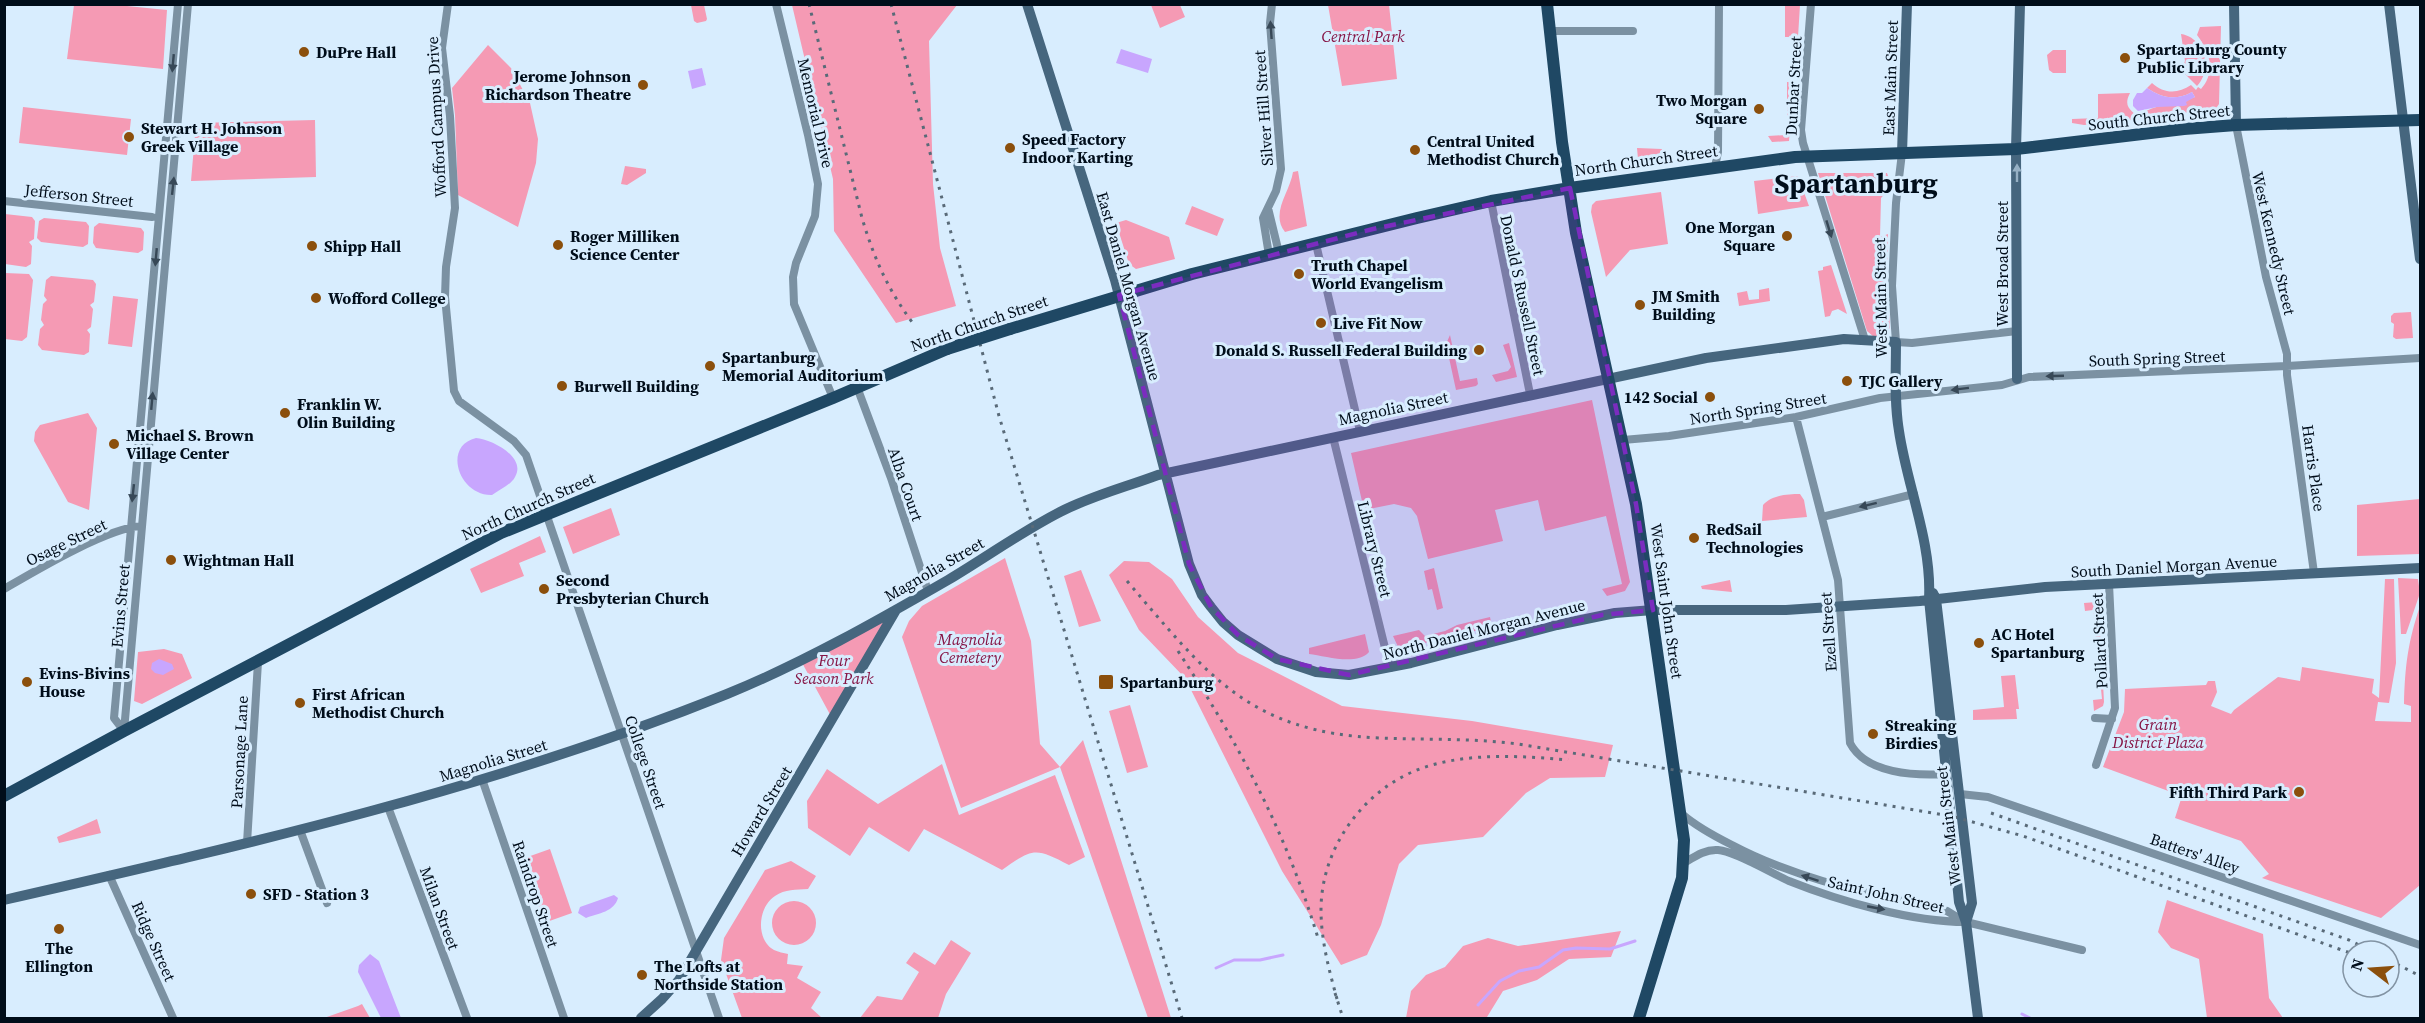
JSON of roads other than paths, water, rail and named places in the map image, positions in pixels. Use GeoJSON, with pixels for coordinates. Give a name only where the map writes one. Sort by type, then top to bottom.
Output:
{"type":"FeatureCollection","features":[{"type":"Feature","properties":{"kind":"main road","name":"West Saint John Street"},"geometry":{"type":"LineString","coordinates":[[1546,4],[1576,233],[1636,504],[1682,814],[1684,863],[1682,878],[1639,1018]]}},
{"type":"Feature","properties":{"kind":"main road","name":"South Church Street"},"geometry":{"type":"LineString","coordinates":[[1902,153],[2016,149],[2236,125],[2421,120]]}},
{"type":"Feature","properties":{"kind":"main road","name":"North Church Street"},"geometry":{"type":"LineString","coordinates":[[4,796],[480,544],[947,349],[1119,295],[1428,215],[1491,201],[1714,167],[1807,156],[1902,153]]}},
{"type":"Feature","properties":{"kind":"street","name":"Evins Street"},"geometry":{"type":"LineString","coordinates":[[124,731],[114,718],[129,527],[147,360],[178,4]]}},
{"type":"Feature","properties":{"kind":"street","name":"Evins Street"},"geometry":{"type":"LineString","coordinates":[[124,731],[181,105],[188,4]]}},
{"type":"Feature","properties":{"kind":"street","name":"Wofford Campus Drive"},"geometry":{"type":"LineString","coordinates":[[448,4],[442,48],[450,116],[455,208],[446,267],[445,297],[454,391],[459,401],[514,441],[522,450],[545,515]]}},
{"type":"Feature","properties":{"kind":"street","name":"Memorial Drive"},"geometry":{"type":"LineString","coordinates":[[776,4],[818,184],[815,216],[793,277],[794,304],[833,398]]}},
{"type":"Feature","properties":{"kind":"street","name":"East Daniel Morgan Avenue"},"geometry":{"type":"LineString","coordinates":[[1027,4],[1119,295],[1165,473]]}},
{"type":"Feature","properties":{"kind":"street","name":"Silver Hill Street"},"geometry":{"type":"LineString","coordinates":[[1272,4],[1270,23],[1281,169],[1276,191],[1263,218],[1274,254]]}},
{"type":"Feature","properties":{"kind":"street"},"geometry":{"type":"LineString","coordinates":[[1714,167],[1718,152],[1719,4]]}},
{"type":"Feature","properties":{"kind":"street","name":"Dunbar Street"},"geometry":{"type":"LineString","coordinates":[[1811,4],[1801,130],[1807,156],[1865,340]]}},
{"type":"Feature","properties":{"kind":"street","name":"East Main Street"},"geometry":{"type":"LineString","coordinates":[[1902,153],[1907,4]]}},
{"type":"Feature","properties":{"kind":"street","name":"West Broad Street"},"geometry":{"type":"LineString","coordinates":[[2017,378],[2016,149],[2020,4]]}},
{"type":"Feature","properties":{"kind":"street"},"geometry":{"type":"LineString","coordinates":[[2234,4],[2236,125]]}},
{"type":"Feature","properties":{"kind":"street"},"geometry":{"type":"LineString","coordinates":[[2390,4],[2421,259]]}},
{"type":"Feature","properties":{"kind":"street"},"geometry":{"type":"LineString","coordinates":[[1549,31],[1633,31]]}},
{"type":"Feature","properties":{"kind":"street","name":"West Kennedy Street"},"geometry":{"type":"LineString","coordinates":[[2236,125],[2261,255],[2287,354],[2287,366]]}},
{"type":"Feature","properties":{"kind":"street","name":"West Main Street"},"geometry":{"type":"LineString","coordinates":[[1902,153],[1896,203],[1893,264],[1898,428],[1914,494],[1932,599],[1960,794],[1972,903],[1966,922]]}},
{"type":"Feature","properties":{"kind":"street","name":"Jefferson Street"},"geometry":{"type":"LineString","coordinates":[[4,201],[152,217]]}},
{"type":"Feature","properties":{"kind":"street","name":"Donald S Russell Street"},"geometry":{"type":"LineString","coordinates":[[1491,201],[1530,394]]}},
{"type":"Feature","properties":{"kind":"street"},"geometry":{"type":"LineString","coordinates":[[1268,208],[1274,254]]}},
{"type":"Feature","properties":{"kind":"street"},"geometry":{"type":"LineString","coordinates":[[1316,244],[1360,431]]}},
{"type":"Feature","properties":{"kind":"street"},"geometry":{"type":"LineString","coordinates":[[1896,342],[1912,343],[2017,331]]}},
{"type":"Feature","properties":{"kind":"street","name":"Magnolia Street"},"geometry":{"type":"LineString","coordinates":[[4,900],[388,807],[622,734],[746,685],[896,610],[1063,511],[1165,473],[1609,377],[1761,349],[1844,339],[1896,342]]}},
{"type":"Feature","properties":{"kind":"street","name":"South Spring Street"},"geometry":{"type":"LineString","coordinates":[[1897,397],[2002,385],[2017,378],[2421,358]]}},
{"type":"Feature","properties":{"kind":"street","name":"Harris Place"},"geometry":{"type":"LineString","coordinates":[[2287,366],[2314,573]]}},
{"type":"Feature","properties":{"kind":"street","name":"Alba Court"},"geometry":{"type":"LineString","coordinates":[[857,387],[892,481],[928,591]]}},
{"type":"Feature","properties":{"kind":"street","name":"North Spring Street"},"geometry":{"type":"LineString","coordinates":[[1623,440],[1669,436],[1796,417],[1880,398],[1897,397]]}},
{"type":"Feature","properties":{"kind":"street","name":"Ezell Street"},"geometry":{"type":"LineString","coordinates":[[1796,417],[1838,580],[1849,735],[1854,751],[1870,765],[1904,772],[1947,774]]}},
{"type":"Feature","properties":{"kind":"street","name":"Library Street"},"geometry":{"type":"LineString","coordinates":[[1333,437],[1390,668]]}},
{"type":"Feature","properties":{"kind":"street","name":"North Daniel Morgan Avenue"},"geometry":{"type":"LineString","coordinates":[[1165,473],[1194,579],[1202,595],[1222,622],[1254,646],[1277,659],[1316,672],[1349,675],[1390,668],[1602,615],[1653,610],[1786,610],[1932,599]]}},
{"type":"Feature","properties":{"kind":"street"},"geometry":{"type":"LineString","coordinates":[[1822,517],[1914,494]]}},
{"type":"Feature","properties":{"kind":"street","name":"College Street"},"geometry":{"type":"LineString","coordinates":[[545,515],[695,952],[720,1018]]}},
{"type":"Feature","properties":{"kind":"street","name":"Osage Street"},"geometry":{"type":"LineString","coordinates":[[4,589],[84,546],[129,527],[141,526]]}},
{"type":"Feature","properties":{"kind":"street","name":"South Daniel Morgan Avenue"},"geometry":{"type":"LineString","coordinates":[[1932,599],[2032,588],[2421,568]]}},
{"type":"Feature","properties":{"kind":"street","name":"Pollard Street"},"geometry":{"type":"LineString","coordinates":[[2096,765],[2115,708],[2116,690],[2109,584]]}},
{"type":"Feature","properties":{"kind":"street","name":"West Main Street"},"geometry":{"type":"LineString","coordinates":[[1932,599],[1959,902],[1966,922],[1978,1018]]}},
{"type":"Feature","properties":{"kind":"street","name":"Howard Street"},"geometry":{"type":"LineString","coordinates":[[641,1018],[671,990],[695,952],[896,610]]}},
{"type":"Feature","properties":{"kind":"street","name":"Parsonage Lane"},"geometry":{"type":"LineString","coordinates":[[247,843],[258,662]]}},
{"type":"Feature","properties":{"kind":"street"},"geometry":{"type":"LineString","coordinates":[[2095,717],[2112,719]]}},
{"type":"Feature","properties":{"kind":"street","name":"Raindrop Street"},"geometry":{"type":"LineString","coordinates":[[482,779],[564,1018]]}},
{"type":"Feature","properties":{"kind":"street","name":"Batters' Alley"},"geometry":{"type":"LineString","coordinates":[[1960,794],[1988,797],[2421,945]]}},
{"type":"Feature","properties":{"kind":"street","name":"Milan Street"},"geometry":{"type":"LineString","coordinates":[[388,807],[467,1018]]}},
{"type":"Feature","properties":{"kind":"street","name":"Saint John Street"},"geometry":{"type":"LineString","coordinates":[[1682,814],[1697,827],[1754,857],[1793,873],[1823,883],[1947,911],[1966,922]]}},
{"type":"Feature","properties":{"kind":"street"},"geometry":{"type":"LineString","coordinates":[[300,830],[327,903]]}},
{"type":"Feature","properties":{"kind":"street","name":"Saint John Street"},"geometry":{"type":"LineString","coordinates":[[1684,863],[1700,853],[1717,850],[1731,853],[1791,881],[1866,906],[1948,922],[1966,922]]}},
{"type":"Feature","properties":{"kind":"street","name":"Ridge Street"},"geometry":{"type":"LineString","coordinates":[[109,875],[173,1018]]}},
{"type":"Feature","properties":{"kind":"street"},"geometry":{"type":"LineString","coordinates":[[1966,922],[2082,950]]}},
{"type":"Feature","properties":{"kind":"waterway"},"geometry":{"type":"LineString","coordinates":[[1478,1005],[1500,981],[1519,971],[1539,967],[1563,950],[1610,949],[1635,941]]}},
{"type":"Feature","properties":{"kind":"waterway"},"geometry":{"type":"LineString","coordinates":[[1216,968],[1234,960],[1260,960],[1283,955]]}},
{"type":"Feature","properties":{"kind":"waterway"},"geometry":{"type":"LineString","coordinates":[[2022,1014],[2030,1018]]}},
{"type":"Feature","properties":{"kind":"railway"},"geometry":{"type":"LineString","coordinates":[[809,4],[862,218],[888,285],[912,322]]}},
{"type":"Feature","properties":{"kind":"railway"},"geometry":{"type":"LineString","coordinates":[[891,4],[999,416],[1182,1018]]}},
{"type":"Feature","properties":{"kind":"railway"},"geometry":{"type":"LineString","coordinates":[[1127,581],[1181,644],[1207,670],[1234,692],[1263,710],[1296,724],[1335,734],[1518,744],[1951,816],[2023,836],[2341,950]]}},
{"type":"Feature","properties":{"kind":"railway"},"geometry":{"type":"LineString","coordinates":[[1178,651],[1241,755],[1259,790],[1291,861],[1318,938]]}},
{"type":"Feature","properties":{"kind":"railway"},"geometry":{"type":"LineString","coordinates":[[1337,999],[1322,932],[1323,886],[1329,862],[1340,840],[1353,819],[1369,801],[1409,773],[1448,761],[1500,756],[1568,760]]}},
{"type":"Feature","properties":{"kind":"railway"},"geometry":{"type":"LineString","coordinates":[[1991,813],[2346,939]]}},
{"type":"Feature","properties":{"kind":"railway"},"geometry":{"type":"LineString","coordinates":[[2401,966],[2420,976]]}},
{"type":"Feature","properties":{"kind":"railway"},"geometry":{"type":"LineString","coordinates":[[1335,993],[1343,1018]]}},
{"type":"Feature","properties":{"kind":"place","name":"DuPre Hall"},"geometry":{"type":"Point","coordinates":[304,52]}},
{"type":"Feature","properties":{"kind":"place","name":"Spartanburg County Public Library"},"geometry":{"type":"Point","coordinates":[2125,58]}},
{"type":"Feature","properties":{"kind":"place","name":"Jerome Johnson Richardson Theatre"},"geometry":{"type":"Point","coordinates":[643,85]}},
{"type":"Feature","properties":{"kind":"place","name":"Two Morgan Square"},"geometry":{"type":"Point","coordinates":[1759,109]}},
{"type":"Feature","properties":{"kind":"place","name":"Stewart H. Johnson Greek Village"},"geometry":{"type":"Point","coordinates":[129,137]}},
{"type":"Feature","properties":{"kind":"place","name":"Speed Factory Indoor Karting"},"geometry":{"type":"Point","coordinates":[1010,148]}},
{"type":"Feature","properties":{"kind":"place","name":"Central United Methodist Church"},"geometry":{"type":"Point","coordinates":[1415,150]}},
{"type":"Feature","properties":{"kind":"place","name":"One Morgan Square"},"geometry":{"type":"Point","coordinates":[1787,236]}},
{"type":"Feature","properties":{"kind":"place","name":"Roger Milliken Science Center"},"geometry":{"type":"Point","coordinates":[558,245]}},
{"type":"Feature","properties":{"kind":"place","name":"Shipp Hall"},"geometry":{"type":"Point","coordinates":[312,246]}},
{"type":"Feature","properties":{"kind":"place","name":"Truth Chapel World Evangelism"},"geometry":{"type":"Point","coordinates":[1299,274]}},
{"type":"Feature","properties":{"kind":"place","name":"Wofford College"},"geometry":{"type":"Point","coordinates":[316,298]}},
{"type":"Feature","properties":{"kind":"place","name":"JM Smith Building"},"geometry":{"type":"Point","coordinates":[1640,305]}},
{"type":"Feature","properties":{"kind":"place","name":"Live Fit Now"},"geometry":{"type":"Point","coordinates":[1321,323]}},
{"type":"Feature","properties":{"kind":"place","name":"Donald S. Russell Federal Building"},"geometry":{"type":"Point","coordinates":[1479,350]}},
{"type":"Feature","properties":{"kind":"place","name":"Spartanburg Memorial Auditorium"},"geometry":{"type":"Point","coordinates":[710,366]}},
{"type":"Feature","properties":{"kind":"place","name":"TJC Gallery"},"geometry":{"type":"Point","coordinates":[1847,381]}},
{"type":"Feature","properties":{"kind":"place","name":"Burwell Building"},"geometry":{"type":"Point","coordinates":[562,386]}},
{"type":"Feature","properties":{"kind":"place","name":"142 Social"},"geometry":{"type":"Point","coordinates":[1710,397]}},
{"type":"Feature","properties":{"kind":"place","name":"Franklin W. Olin Building"},"geometry":{"type":"Point","coordinates":[285,413]}},
{"type":"Feature","properties":{"kind":"place","name":"Michael S. Brown Village Center"},"geometry":{"type":"Point","coordinates":[114,444]}},
{"type":"Feature","properties":{"kind":"place","name":"RedSail Technologies"},"geometry":{"type":"Point","coordinates":[1694,538]}},
{"type":"Feature","properties":{"kind":"place","name":"Wightman Hall"},"geometry":{"type":"Point","coordinates":[171,560]}},
{"type":"Feature","properties":{"kind":"place","name":"Second Presbyterian Church"},"geometry":{"type":"Point","coordinates":[544,589]}},
{"type":"Feature","properties":{"kind":"place","name":"AC Hotel Spartanburg"},"geometry":{"type":"Point","coordinates":[1979,643]}},
{"type":"Feature","properties":{"kind":"place","name":"Evins-Bivins House"},"geometry":{"type":"Point","coordinates":[27,682]}},
{"type":"Feature","properties":{"kind":"place","name":"Spartanburg"},"geometry":{"type":"Point","coordinates":[1106,682]}},
{"type":"Feature","properties":{"kind":"place","name":"First African Methodist Church"},"geometry":{"type":"Point","coordinates":[300,703]}},
{"type":"Feature","properties":{"kind":"place","name":"Streaking Birdies"},"geometry":{"type":"Point","coordinates":[1873,734]}},
{"type":"Feature","properties":{"kind":"place","name":"Fifth Third Park"},"geometry":{"type":"Point","coordinates":[2299,792]}},
{"type":"Feature","properties":{"kind":"place","name":"SFD - Station 3"},"geometry":{"type":"Point","coordinates":[251,894]}},
{"type":"Feature","properties":{"kind":"place","name":"The Ellington"},"geometry":{"type":"Point","coordinates":[59,929]}},
{"type":"Feature","properties":{"kind":"place","name":"The Lofts at Northside Station"},"geometry":{"type":"Point","coordinates":[642,975]}},
{"type":"Feature","properties":{"kind":"district","name":"Spartanburg"},"geometry":{"type":"Point","coordinates":[1856,183]}},
{"type":"Feature","properties":{"kind":"park label","name":"Central Park"},"geometry":{"type":"Point","coordinates":[1363,36]}},
{"type":"Feature","properties":{"kind":"park label","name":"Magnolia Cemetery"},"geometry":{"type":"Point","coordinates":[970,648]}},
{"type":"Feature","properties":{"kind":"park label","name":"Four Season Park"},"geometry":{"type":"Point","coordinates":[834,669]}},
{"type":"Feature","properties":{"kind":"park label","name":"Grain District Plaza"},"geometry":{"type":"Point","coordinates":[2158,733]}}]}
